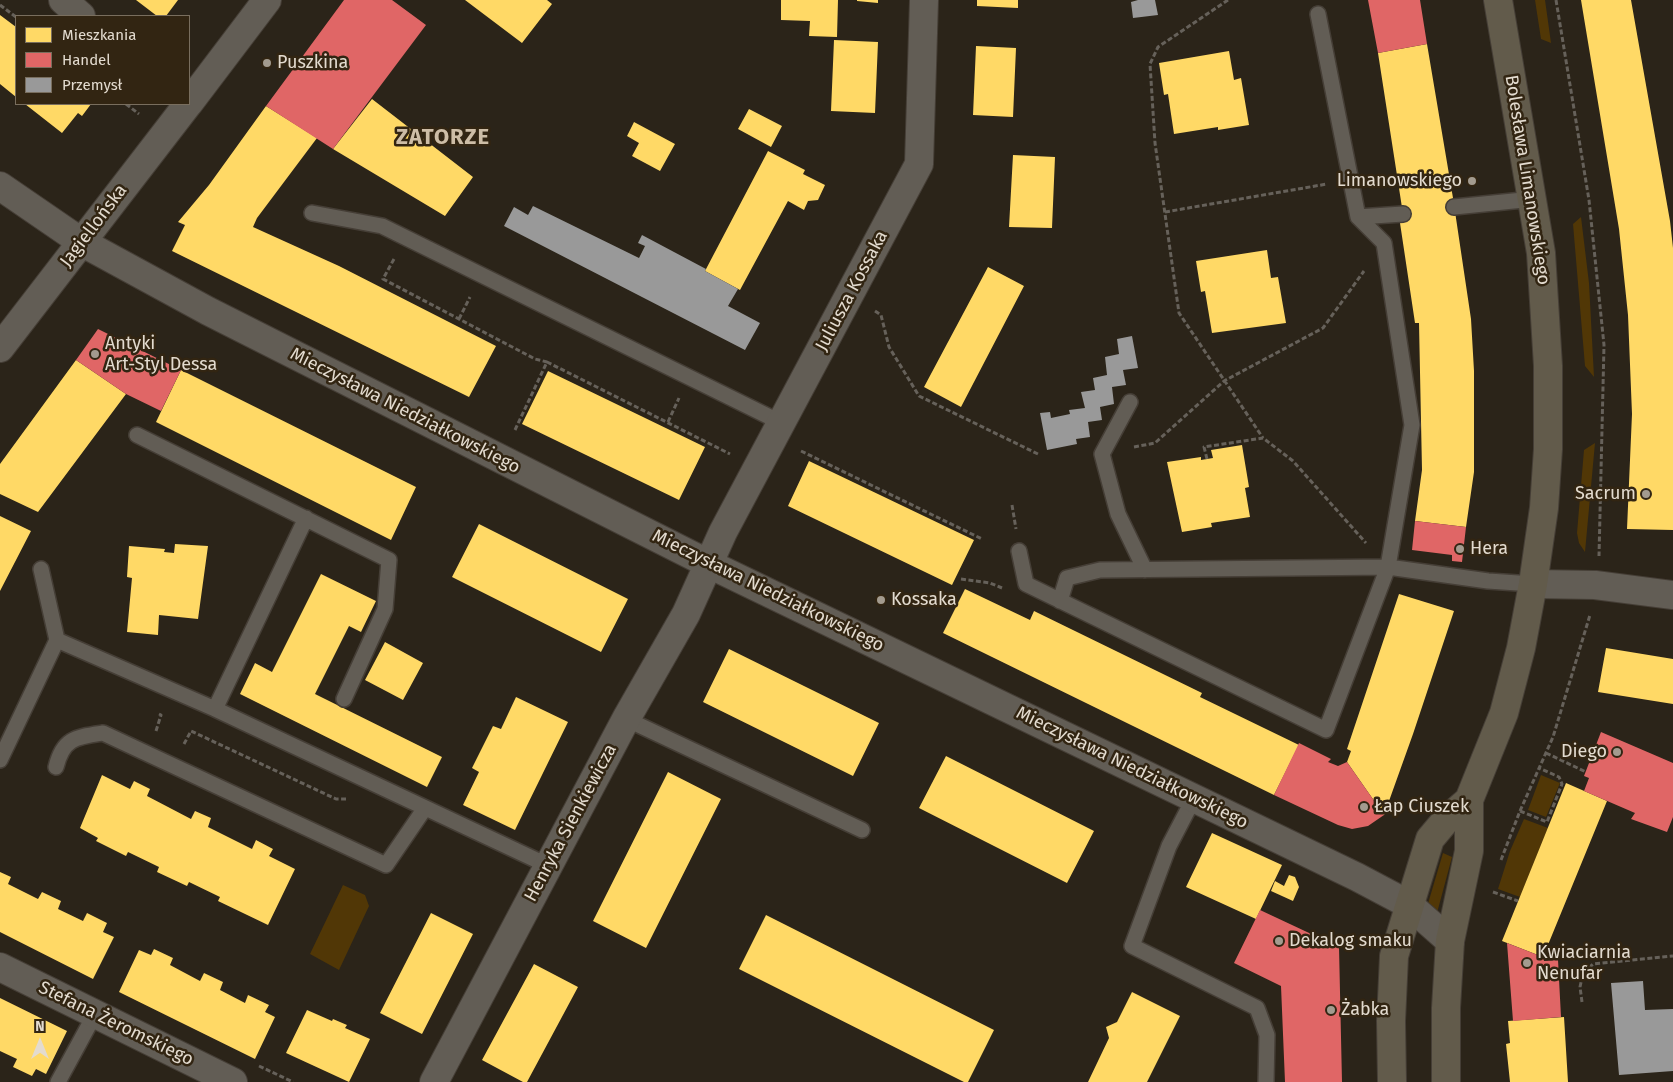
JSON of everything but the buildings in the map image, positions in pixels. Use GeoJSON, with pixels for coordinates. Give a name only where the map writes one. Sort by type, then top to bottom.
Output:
{"type":"FeatureCollection","features":[{"type":"Feature","properties":{"kind":"main road","name":"Bolesława Limanowskiego"},"geometry":{"type":"LineString","coordinates":[[1446,1082],[1446,1008],[1450,941],[1469,851],[1469,800],[1504,712],[1521,648],[1544,508],[1548,449],[1548,366],[1541,253],[1498,0]]}},
{"type":"Feature","properties":{"kind":"main road","name":"Bolesława Limanowskiego"},"geometry":{"type":"LineString","coordinates":[[1392,1082],[1391,1021],[1394,956],[1408,904],[1430,839],[1446,820],[1469,800]]}},
{"type":"Feature","properties":{"kind":"street"},"geometry":{"type":"LineString","coordinates":[[63,0],[80,15]]}},
{"type":"Feature","properties":{"kind":"street","name":"Jagiellońska"},"geometry":{"type":"LineString","coordinates":[[190,99],[267,0]]}},
{"type":"Feature","properties":{"kind":"street","name":"Juliusza Kossaka"},"geometry":{"type":"LineString","coordinates":[[709,564],[723,532],[919,164],[924,0]]}},
{"type":"Feature","properties":{"kind":"street","name":"Jagiellońska"},"geometry":{"type":"LineString","coordinates":[[0,348],[82,243],[185,105]]}},
{"type":"Feature","properties":{"kind":"street","name":"Mieczysława Niedziałkowskiego"},"geometry":{"type":"LineString","coordinates":[[0,186],[82,243],[208,311],[709,564],[1357,877],[1408,904],[1450,941]]}},
{"type":"Feature","properties":{"kind":"street","name":"Henryka Sienkiewicza"},"geometry":{"type":"LineString","coordinates":[[434,1082],[626,718],[686,614],[709,564]]}},
{"type":"Feature","properties":{"kind":"street"},"geometry":{"type":"LineString","coordinates":[[1533,584],[1595,585],[1673,595]]}},
{"type":"Feature","properties":{"kind":"street","name":"Stefana Żeromskiego"},"geometry":{"type":"LineString","coordinates":[[0,967],[233,1082]]}},
{"type":"Feature","properties":{"kind":"lane"},"geometry":{"type":"LineString","coordinates":[[1019,551],[1026,584],[1326,730],[1388,567],[1412,425],[1384,242],[1358,217],[1318,14]]}},
{"type":"Feature","properties":{"kind":"lane"},"geometry":{"type":"LineString","coordinates":[[1454,207],[1533,199]]}},
{"type":"Feature","properties":{"kind":"lane"},"geometry":{"type":"LineString","coordinates":[[312,214],[382,226],[782,423]]}},
{"type":"Feature","properties":{"kind":"lane"},"geometry":{"type":"LineString","coordinates":[[1358,217],[1403,214]]}},
{"type":"Feature","properties":{"kind":"lane"},"geometry":{"type":"LineString","coordinates":[[1130,402],[1102,454],[1118,514],[1146,570]]}},
{"type":"Feature","properties":{"kind":"lane"},"geometry":{"type":"LineString","coordinates":[[137,435],[389,560],[385,609],[344,699]]}},
{"type":"Feature","properties":{"kind":"lane"},"geometry":{"type":"LineString","coordinates":[[215,709],[306,518]]}},
{"type":"Feature","properties":{"kind":"lane"},"geometry":{"type":"LineString","coordinates":[[1060,601],[1067,578],[1100,570],[1388,567],[1488,581],[1533,584]]}},
{"type":"Feature","properties":{"kind":"lane"},"geometry":{"type":"LineString","coordinates":[[0,760],[57,640],[41,569]]}},
{"type":"Feature","properties":{"kind":"lane"},"geometry":{"type":"LineString","coordinates":[[57,640],[215,709],[549,866]]}},
{"type":"Feature","properties":{"kind":"lane"},"geometry":{"type":"LineString","coordinates":[[626,718],[862,830]]}},
{"type":"Feature","properties":{"kind":"lane"},"geometry":{"type":"LineString","coordinates":[[56,767],[60,751],[76,737],[103,733],[386,865],[426,808]]}},
{"type":"Feature","properties":{"kind":"lane"},"geometry":{"type":"LineString","coordinates":[[1194,798],[1169,846],[1132,946],[1257,1008],[1267,1035],[1266,1082]]}},
{"type":"Feature","properties":{"kind":"lane"},"geometry":{"type":"LineString","coordinates":[[58,1082],[94,1014]]}},
{"type":"Feature","properties":{"kind":"path"},"geometry":{"type":"LineString","coordinates":[[1228,0],[1158,47],[1150,64],[1155,143],[1179,313],[1263,438],[1293,461],[1388,567]]}},
{"type":"Feature","properties":{"kind":"path"},"geometry":{"type":"LineString","coordinates":[[1556,0],[1589,200],[1604,345],[1598,559]]}},
{"type":"Feature","properties":{"kind":"path"},"geometry":{"type":"LineString","coordinates":[[0,5],[15,16]]}},
{"type":"Feature","properties":{"kind":"path"},"geometry":{"type":"LineString","coordinates":[[127,105],[139,114]]}},
{"type":"Feature","properties":{"kind":"path"},"geometry":{"type":"LineString","coordinates":[[1165,212],[1350,180]]}},
{"type":"Feature","properties":{"kind":"path"},"geometry":{"type":"LineString","coordinates":[[405,237],[383,279],[535,359],[547,362],[738,458]]}},
{"type":"Feature","properties":{"kind":"path"},"geometry":{"type":"LineString","coordinates":[[1155,443],[1224,381],[1323,328],[1384,242]]}},
{"type":"Feature","properties":{"kind":"path"},"geometry":{"type":"LineString","coordinates":[[871,309],[881,316],[889,347],[919,396],[1040,455]]}},
{"type":"Feature","properties":{"kind":"path"},"geometry":{"type":"LineString","coordinates":[[515,430],[547,362]]}},
{"type":"Feature","properties":{"kind":"path"},"geometry":{"type":"LineString","coordinates":[[1207,459],[1204,447],[1263,438]]}},
{"type":"Feature","properties":{"kind":"path"},"geometry":{"type":"LineString","coordinates":[[798,450],[982,539]]}},
{"type":"Feature","properties":{"kind":"path"},"geometry":{"type":"LineString","coordinates":[[961,579],[990,583],[1020,596],[1026,584]]}},
{"type":"Feature","properties":{"kind":"path"},"geometry":{"type":"LineString","coordinates":[[1501,861],[1520,811],[1553,737],[1591,609]]}},
{"type":"Feature","properties":{"kind":"path"},"geometry":{"type":"LineString","coordinates":[[1546,753],[1586,772]]}},
{"type":"Feature","properties":{"kind":"path"},"geometry":{"type":"LineString","coordinates":[[1520,811],[1548,823],[1562,784],[1559,777],[1539,768]]}},
{"type":"Feature","properties":{"kind":"path"},"geometry":{"type":"LineString","coordinates":[[1493,892],[1518,901]]}},
{"type":"Feature","properties":{"kind":"path"},"geometry":{"type":"LineString","coordinates":[[1582,1002],[1580,987],[1583,973],[1593,964],[1673,956]]}},
{"type":"Feature","properties":{"kind":"shaded area"},"geometry":{"type":"Polygon","coordinates":[[[1535,0],[1545,0],[1551,43],[1541,39],[1535,0]]]}},
{"type":"Feature","properties":{"kind":"shaded area"},"geometry":{"type":"Polygon","coordinates":[[[1581,217],[1589,283],[1594,377],[1585,366],[1573,224],[1581,217]]]}},
{"type":"Feature","properties":{"kind":"shaded area"},"geometry":{"type":"Polygon","coordinates":[[[1595,443],[1585,552],[1579,543],[1577,533],[1584,450],[1595,443]]]}},
{"type":"Feature","properties":{"kind":"shaded area"},"geometry":{"type":"Polygon","coordinates":[[[1541,775],[1560,783],[1546,817],[1528,810],[1541,775]]]}},
{"type":"Feature","properties":{"kind":"shaded area"},"geometry":{"type":"Polygon","coordinates":[[[1524,819],[1548,828],[1520,897],[1498,889],[1510,851],[1524,819]]]}},
{"type":"Feature","properties":{"kind":"shaded area"},"geometry":{"type":"Polygon","coordinates":[[[1443,853],[1452,857],[1437,913],[1427,907],[1443,853]]]}},
{"type":"Feature","properties":{"kind":"shaded area"},"geometry":{"type":"Polygon","coordinates":[[[343,885],[365,895],[369,906],[339,970],[310,954],[343,885]]]}},
{"type":"Feature","properties":{"kind":"place","name":"Puszkina"},"geometry":{"type":"Point","coordinates":[267,63]}},
{"type":"Feature","properties":{"kind":"place","name":"Limanowskiego"},"geometry":{"type":"Point","coordinates":[1472,181]}},
{"type":"Feature","properties":{"kind":"place","name":"Antyki Art-Styl Dessa"},"geometry":{"type":"Point","coordinates":[95,354]}},
{"type":"Feature","properties":{"kind":"place","name":"Sacrum"},"geometry":{"type":"Point","coordinates":[1646,494]}},
{"type":"Feature","properties":{"kind":"place","name":"Hera"},"geometry":{"type":"Point","coordinates":[1460,549]}},
{"type":"Feature","properties":{"kind":"place","name":"Kossaka"},"geometry":{"type":"Point","coordinates":[881,600]}},
{"type":"Feature","properties":{"kind":"place","name":"Diego"},"geometry":{"type":"Point","coordinates":[1617,752]}},
{"type":"Feature","properties":{"kind":"place","name":"Łap Ciuszek"},"geometry":{"type":"Point","coordinates":[1364,807]}},
{"type":"Feature","properties":{"kind":"place","name":"Dekalog smaku"},"geometry":{"type":"Point","coordinates":[1279,941]}},
{"type":"Feature","properties":{"kind":"place","name":"Kwiaciarnia Nenufar"},"geometry":{"type":"Point","coordinates":[1527,963]}},
{"type":"Feature","properties":{"kind":"place","name":"Żabka"},"geometry":{"type":"Point","coordinates":[1331,1010]}},
{"type":"Feature","properties":{"kind":"district","name":"ZATORZE"},"geometry":{"type":"Point","coordinates":[443,138]}}]}
